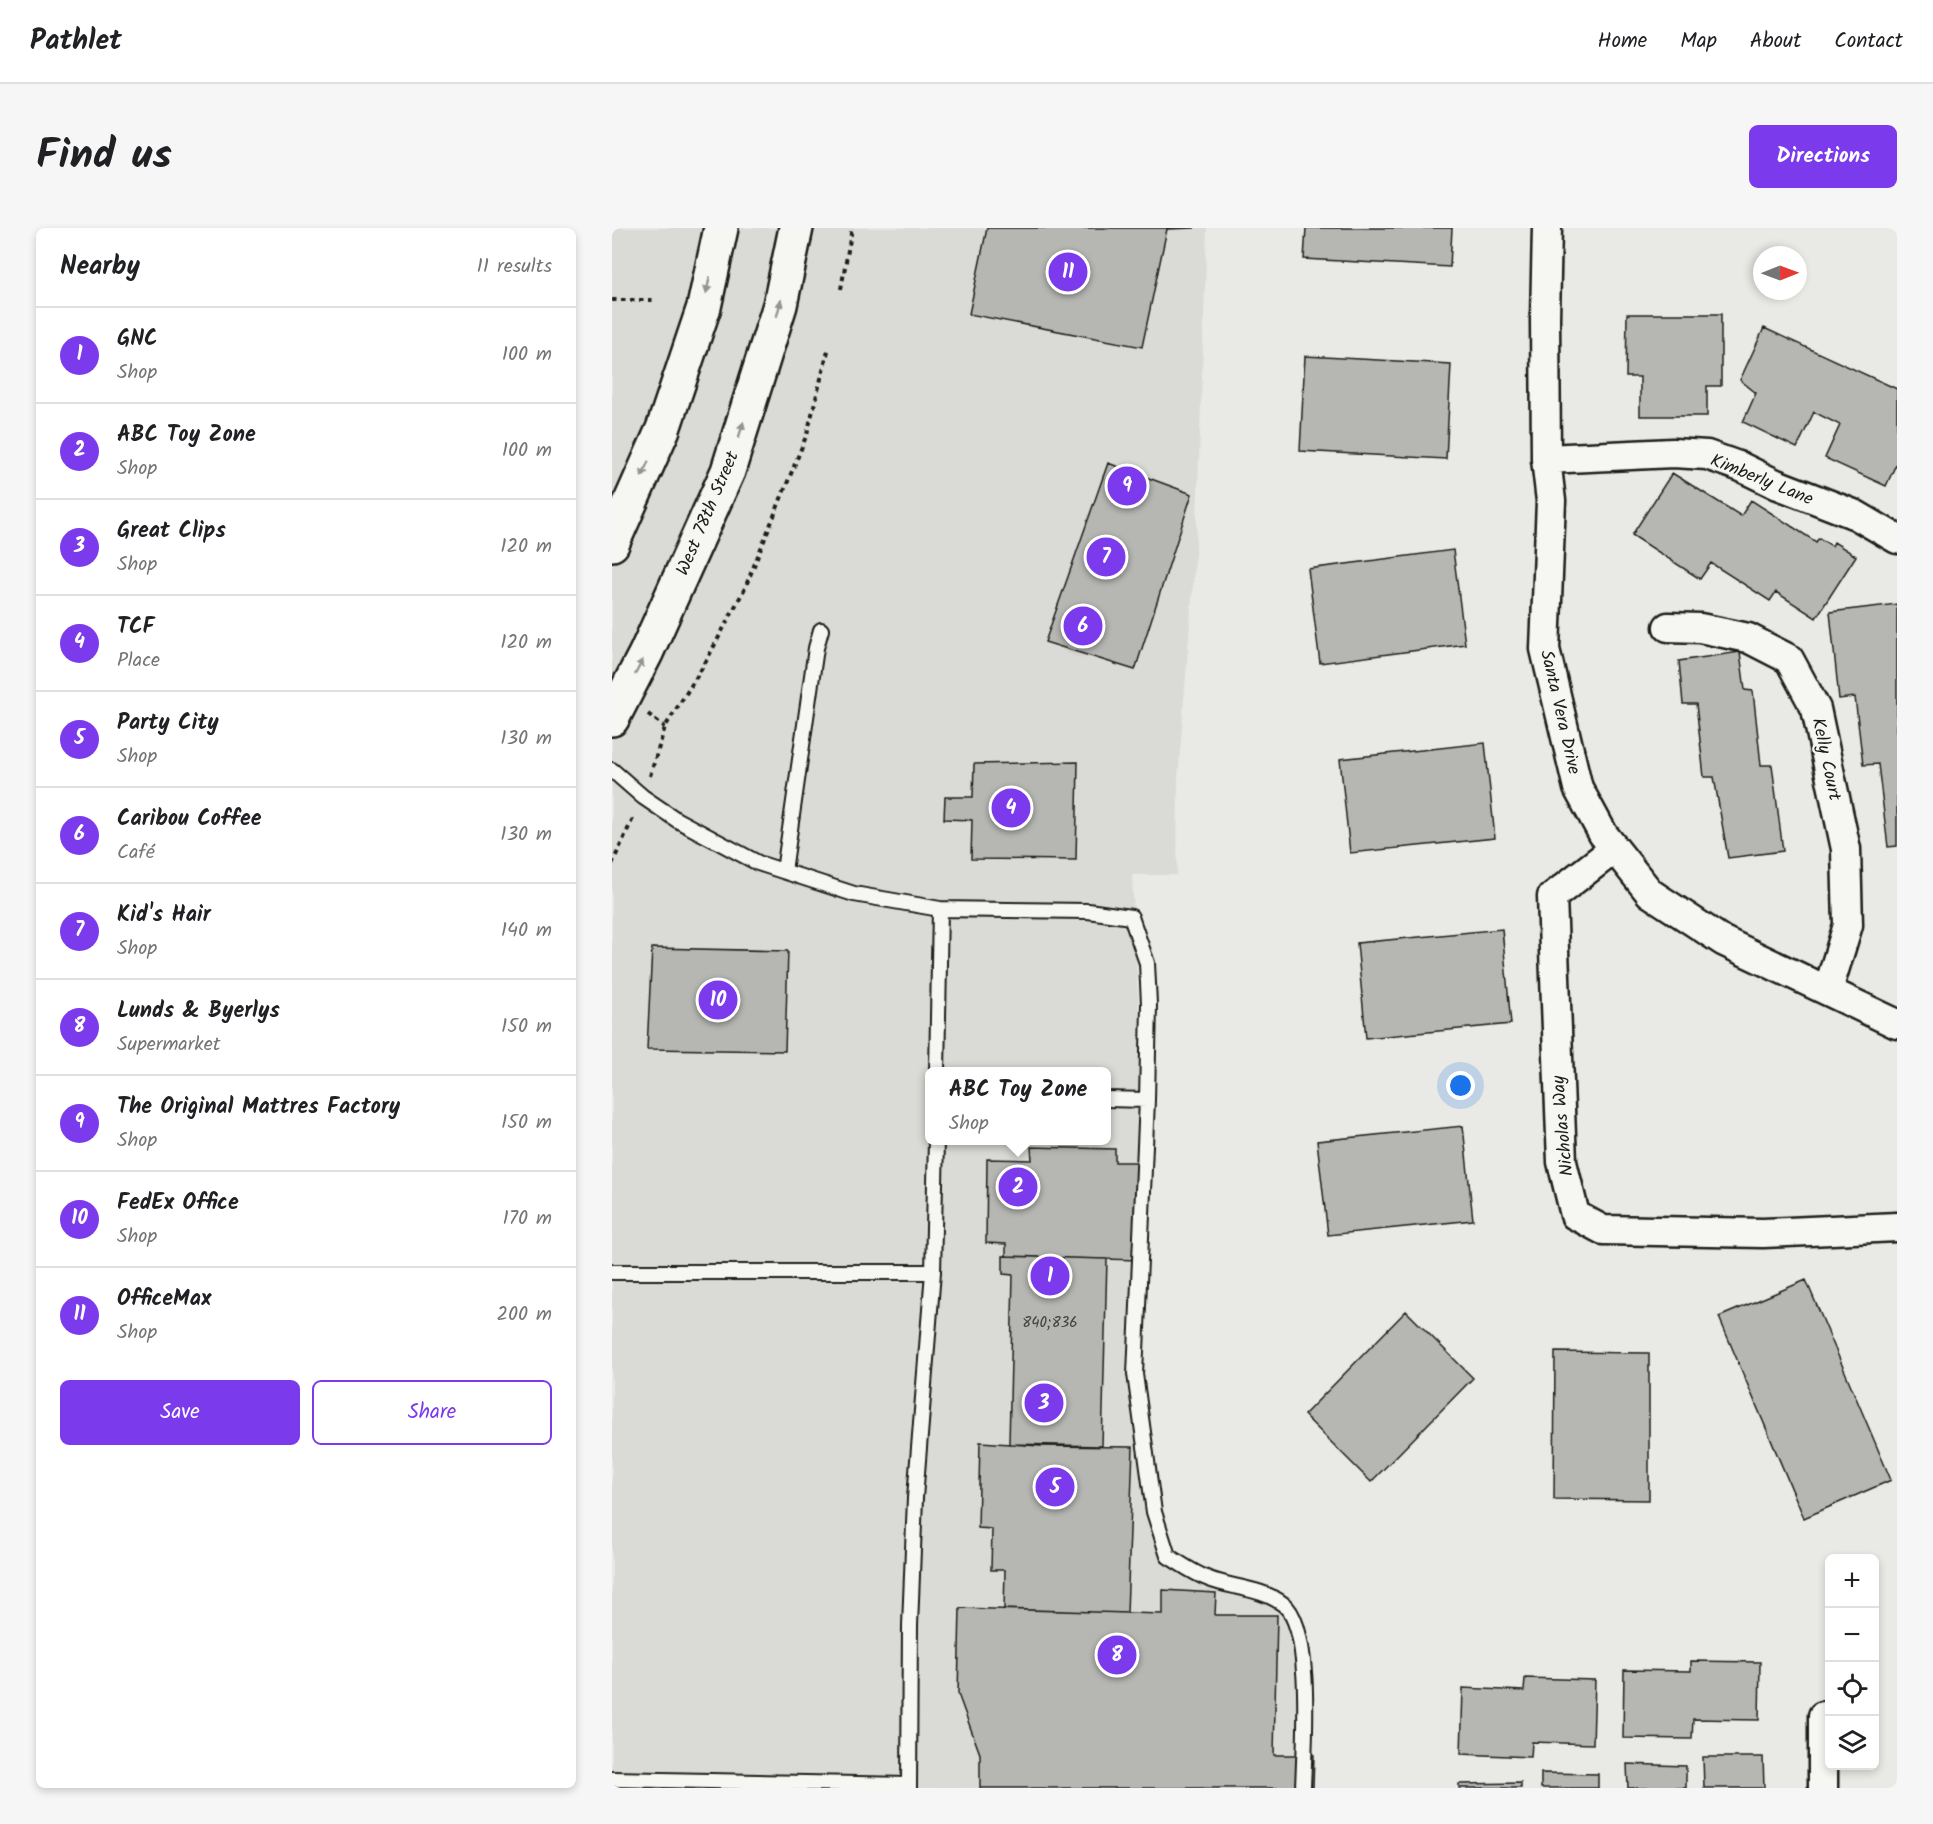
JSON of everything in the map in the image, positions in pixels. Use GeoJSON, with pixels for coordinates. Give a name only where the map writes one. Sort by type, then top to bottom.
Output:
{"type":"FeatureCollection","features":[{"type":"Feature","properties":{"kind":"street"},"geometry":{"type":"LineString","coordinates":[[612,544],[663,429],[704,306],[721,228]]}},
{"type":"Feature","properties":{"kind":"street","name":"West 78th Street"},"geometry":{"type":"LineString","coordinates":[[612,719],[646,653],[728,471],[780,305],[796,228]]}},
{"type":"Feature","properties":{"kind":"street","name":"Santa Vera Drive"},"geometry":{"type":"LineString","coordinates":[[1547,228],[1546,459],[1551,501],[1545,649],[1578,788],[1603,834],[1650,893],[1723,941],[1897,1024]]}},
{"type":"Feature","properties":{"kind":"street","name":"Kimberly Lane"},"geometry":{"type":"LineString","coordinates":[[1546,459],[1673,453],[1707,455],[1856,516],[1897,539]]}},
{"type":"Feature","properties":{"kind":"street","name":"Kelly Court"},"geometry":{"type":"LineString","coordinates":[[1668,627],[1700,628],[1748,639],[1789,659],[1816,709],[1846,849],[1848,925],[1828,990]]}},
{"type":"Feature","properties":{"kind":"street","name":"Nicholas Way"},"geometry":{"type":"LineString","coordinates":[[1614,849],[1552,897],[1562,1162],[1575,1215],[1604,1230],[1763,1233],[1897,1227]]}},
{"type":"Feature","properties":{"kind":"street"},"geometry":{"type":"LineString","coordinates":[[1822,1788],[1823,1716]]}},
{"type":"Feature","properties":{"kind":"lane"},"geometry":{"type":"LineString","coordinates":[[784,871],[820,630]]}},
{"type":"Feature","properties":{"kind":"lane"},"geometry":{"type":"LineString","coordinates":[[612,770],[643,797],[677,820],[717,842],[758,863],[854,894],[940,909],[1088,911],[1131,917],[1147,963],[1149,1004],[1135,1374],[1154,1512],[1168,1556],[1208,1579],[1261,1593],[1284,1604],[1299,1629],[1306,1686],[1303,1788]]}},
{"type":"Feature","properties":{"kind":"lane"},"geometry":{"type":"LineString","coordinates":[[937,1067],[940,909]]}},
{"type":"Feature","properties":{"kind":"lane"},"geometry":{"type":"LineString","coordinates":[[1111,1099],[1147,1100]]}},
{"type":"Feature","properties":{"kind":"lane"},"geometry":{"type":"LineString","coordinates":[[612,1779],[909,1786],[910,1626],[915,1498],[933,1272],[936,1145]]}},
{"type":"Feature","properties":{"kind":"lane"},"geometry":{"type":"LineString","coordinates":[[612,1272],[933,1272]]}},
{"type":"Feature","properties":{"kind":"path"},"geometry":{"type":"LineString","coordinates":[[841,289],[852,228]]}},
{"type":"Feature","properties":{"kind":"path"},"geometry":{"type":"LineString","coordinates":[[612,300],[654,300]]}},
{"type":"Feature","properties":{"kind":"path"},"geometry":{"type":"LineString","coordinates":[[612,863],[643,797],[665,726],[704,664],[745,588],[807,434],[829,347]]}},
{"type":"Feature","properties":{"kind":"shaded area"},"geometry":{"type":"Polygon","coordinates":[[[612,228],[1207,228],[1196,546],[1178,778],[1177,875],[1132,875],[1145,1140],[1135,1374],[1168,1556],[1253,1593],[1299,1629],[1302,1788],[612,1788],[612,228]]]}},
{"type":"Feature","properties":{"kind":"building"},"geometry":{"type":"Polygon","coordinates":[[[987,228],[1195,228],[1167,229],[1142,347],[969,314],[987,228]]]}},
{"type":"Feature","properties":{"kind":"building"},"geometry":{"type":"Polygon","coordinates":[[[1306,228],[1452,228],[1450,267],[1304,259],[1306,228]]]}},
{"type":"Feature","properties":{"kind":"building"},"geometry":{"type":"Polygon","coordinates":[[[1627,314],[1721,314],[1721,386],[1707,386],[1707,416],[1640,416],[1640,377],[1626,377],[1627,314]]]}},
{"type":"Feature","properties":{"kind":"building"},"geometry":{"type":"Polygon","coordinates":[[[1764,328],[1897,389],[1897,462],[1886,486],[1825,458],[1840,425],[1814,412],[1797,448],[1743,422],[1756,393],[1740,380],[1764,328]]]}},
{"type":"Feature","properties":{"kind":"building"},"geometry":{"type":"Polygon","coordinates":[[[1305,356],[1451,364],[1446,459],[1300,451],[1305,356]]]}},
{"type":"Feature","properties":{"kind":"building"},"geometry":{"type":"Polygon","coordinates":[[[1108,463],[1192,494],[1135,670],[1045,642],[1108,463]]]}},
{"type":"Feature","properties":{"kind":"building"},"geometry":{"type":"Polygon","coordinates":[[[1672,473],[1741,516],[1751,500],[1816,542],[1819,538],[1832,546],[1834,542],[1856,556],[1816,618],[1776,592],[1770,601],[1711,563],[1700,579],[1632,535],[1672,473]]]}},
{"type":"Feature","properties":{"kind":"building"},"geometry":{"type":"Polygon","coordinates":[[[1453,550],[1465,644],[1320,663],[1308,569],[1453,550]]]}},
{"type":"Feature","properties":{"kind":"building"},"geometry":{"type":"Polygon","coordinates":[[[1897,604],[1897,846],[1888,847],[1878,764],[1863,765],[1855,697],[1839,699],[1830,612],[1897,604]]]}},
{"type":"Feature","properties":{"kind":"building"},"geometry":{"type":"Polygon","coordinates":[[[1740,652],[1745,690],[1753,691],[1761,765],[1772,765],[1783,851],[1728,858],[1714,777],[1704,777],[1696,704],[1683,704],[1679,661],[1740,652]]]}},
{"type":"Feature","properties":{"kind":"building"},"geometry":{"type":"Polygon","coordinates":[[[1485,743],[1495,838],[1350,853],[1340,759],[1485,743]]]}},
{"type":"Feature","properties":{"kind":"building"},"geometry":{"type":"Polygon","coordinates":[[[1078,762],[1076,860],[971,859],[972,820],[944,819],[945,797],[973,797],[974,764],[1078,762]]]}},
{"type":"Feature","properties":{"kind":"building"},"geometry":{"type":"Polygon","coordinates":[[[1502,929],[1511,1024],[1366,1038],[1357,943],[1502,929]]]}},
{"type":"Feature","properties":{"kind":"building"},"geometry":{"type":"Polygon","coordinates":[[[652,948],[788,951],[785,1051],[647,1049],[652,948]]]}},
{"type":"Feature","properties":{"kind":"building"},"geometry":{"type":"Polygon","coordinates":[[[1463,1126],[1473,1220],[1328,1235],[1317,1141],[1463,1126]]]}},
{"type":"Feature","properties":{"kind":"building"},"geometry":{"type":"Polygon","coordinates":[[[1031,1147],[1115,1149],[1115,1162],[1140,1162],[1137,1260],[1006,1256],[1006,1244],[986,1243],[987,1159],[1032,1160],[1031,1147]]]}},
{"type":"Feature","properties":{"kind":"building"},"geometry":{"type":"Polygon","coordinates":[[[1003,1256],[1107,1259],[1102,1446],[1009,1444],[1013,1275],[1003,1274],[1003,1256]]]}},
{"type":"Feature","properties":{"kind":"building"},"geometry":{"type":"Polygon","coordinates":[[[1806,1280],[1891,1480],[1804,1518],[1719,1317],[1806,1280]]]}},
{"type":"Feature","properties":{"kind":"building"},"geometry":{"type":"Polygon","coordinates":[[[1406,1311],[1473,1378],[1371,1482],[1304,1415],[1406,1311]]]}},
{"type":"Feature","properties":{"kind":"building"},"geometry":{"type":"Polygon","coordinates":[[[1555,1352],[1649,1353],[1649,1500],[1554,1499],[1555,1352]]]}},
{"type":"Feature","properties":{"kind":"building"},"geometry":{"type":"Polygon","coordinates":[[[980,1442],[1041,1446],[1133,1447],[1127,1613],[1004,1609],[1005,1570],[991,1570],[992,1529],[978,1528],[980,1442]]]}},
{"type":"Feature","properties":{"kind":"building"},"geometry":{"type":"Polygon","coordinates":[[[1163,1590],[1216,1593],[1215,1615],[1277,1615],[1274,1755],[1314,1755],[1313,1788],[980,1788],[980,1754],[958,1694],[960,1608],[1163,1614],[1163,1590]]]}},
{"type":"Feature","properties":{"kind":"building"},"geometry":{"type":"Polygon","coordinates":[[[1691,1661],[1760,1662],[1759,1720],[1693,1719],[1692,1739],[1623,1738],[1624,1670],[1691,1671],[1691,1661]]]}},
{"type":"Feature","properties":{"kind":"building"},"geometry":{"type":"Polygon","coordinates":[[[1525,1678],[1595,1680],[1593,1744],[1532,1742],[1531,1757],[1461,1754],[1463,1688],[1524,1691],[1525,1678]]]}},
{"type":"Feature","properties":{"kind":"building"},"geometry":{"type":"Polygon","coordinates":[[[1703,1757],[1763,1757],[1764,1788],[1704,1788],[1703,1757]]]}},
{"type":"Feature","properties":{"kind":"building"},"geometry":{"type":"Polygon","coordinates":[[[1627,1764],[1686,1766],[1686,1788],[1628,1788],[1627,1764]]]}},
{"type":"Feature","properties":{"kind":"building"},"geometry":{"type":"Polygon","coordinates":[[[1541,1773],[1598,1774],[1598,1788],[1541,1788],[1541,1773]]]}},
{"type":"Feature","properties":{"kind":"building"},"geometry":{"type":"Polygon","coordinates":[[[1521,1783],[1521,1788],[1459,1788],[1459,1784],[1521,1783]]]}},
{"type":"Feature","properties":{"kind":"place","name":"OfficeMax"},"geometry":{"type":"Point","coordinates":[1068,272]}},
{"type":"Feature","properties":{"kind":"place","name":"The Original Mattres Factory"},"geometry":{"type":"Point","coordinates":[1127,486]}},
{"type":"Feature","properties":{"kind":"place","name":"Kid's Hair"},"geometry":{"type":"Point","coordinates":[1106,557]}},
{"type":"Feature","properties":{"kind":"place","name":"Caribou Coffee"},"geometry":{"type":"Point","coordinates":[1083,626]}},
{"type":"Feature","properties":{"kind":"place","name":"TCF"},"geometry":{"type":"Point","coordinates":[1011,808]}},
{"type":"Feature","properties":{"kind":"place","name":"FedEx Office"},"geometry":{"type":"Point","coordinates":[718,1000]}},
{"type":"Feature","properties":{"kind":"place","name":"ABC Toy Zone"},"geometry":{"type":"Point","coordinates":[1018,1187]}},
{"type":"Feature","properties":{"kind":"place","name":"GNC"},"geometry":{"type":"Point","coordinates":[1050,1276]}},
{"type":"Feature","properties":{"kind":"place","name":"Great Clips"},"geometry":{"type":"Point","coordinates":[1044,1403]}},
{"type":"Feature","properties":{"kind":"place","name":"Party City"},"geometry":{"type":"Point","coordinates":[1055,1487]}},
{"type":"Feature","properties":{"kind":"place","name":"Lunds & Byerlys"},"geometry":{"type":"Point","coordinates":[1117,1655]}}]}
